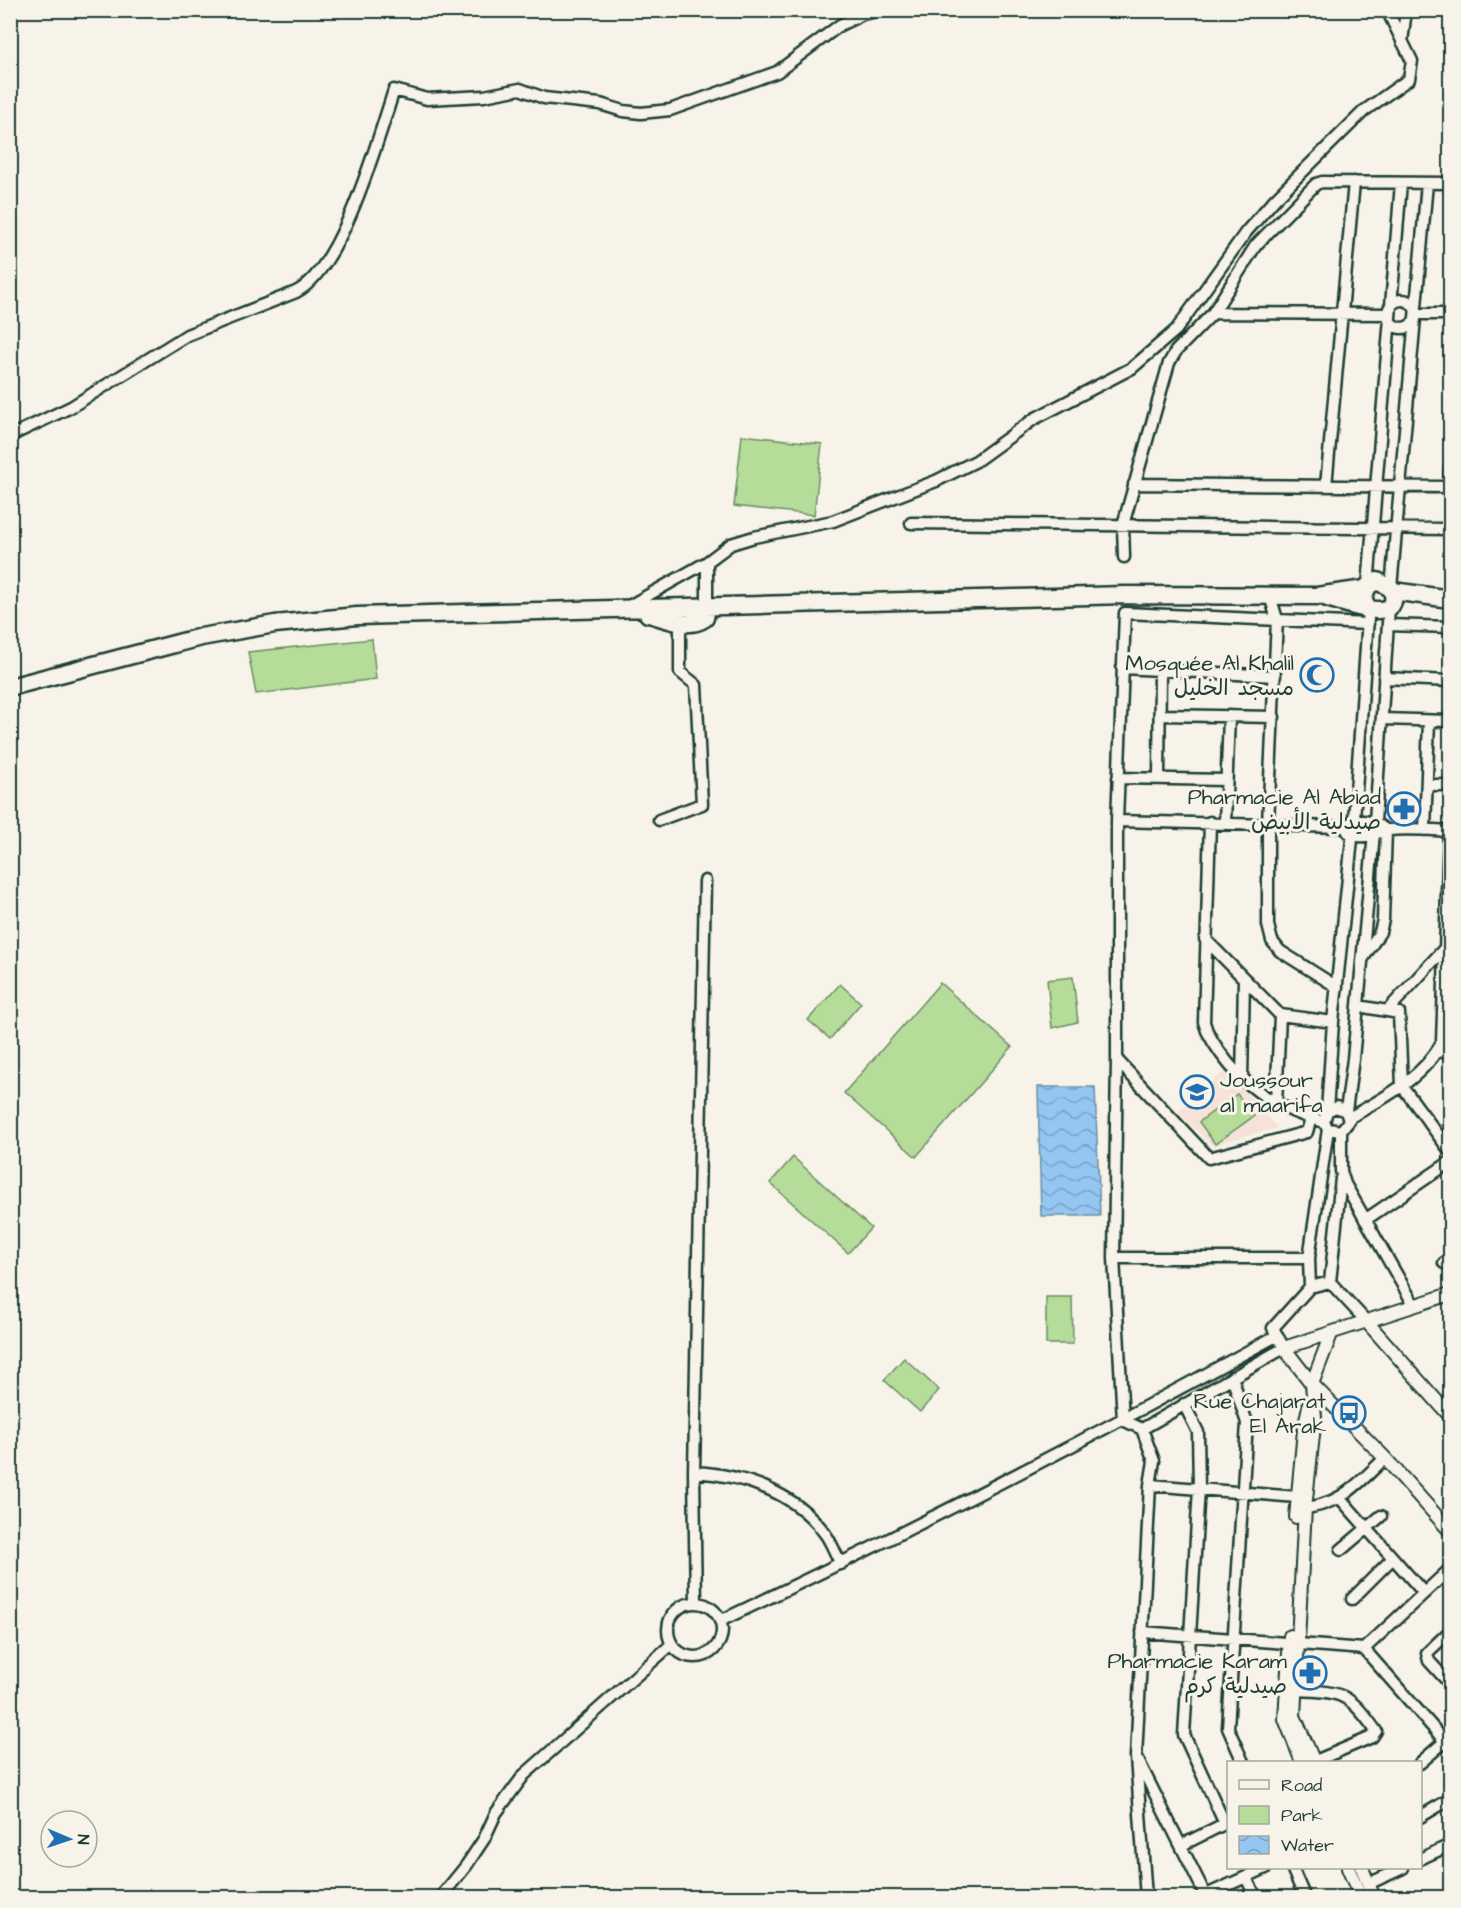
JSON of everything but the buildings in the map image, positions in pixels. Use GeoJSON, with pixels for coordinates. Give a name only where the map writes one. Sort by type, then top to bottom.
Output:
{"type":"FeatureCollection","features":[{"type":"Feature","properties":{"kind":"main road"},"geometry":{"type":"LineString","coordinates":[[10,687],[156,648],[275,624],[357,616],[1125,596],[1317,596],[1367,587],[1377,581],[1391,598],[1442,599]]}},
{"type":"Feature","properties":{"kind":"main road"},"geometry":{"type":"LineString","coordinates":[[1367,587],[1363,599],[1368,613]]}},
{"type":"Feature","properties":{"kind":"main road"},"geometry":{"type":"LineString","coordinates":[[1317,596],[1368,613],[1379,612],[1391,598]]}},
{"type":"Feature","properties":{"kind":"main road"},"geometry":{"type":"LineString","coordinates":[[624,609],[680,623],[703,620],[707,608]]}},
{"type":"Feature","properties":{"kind":"street"},"geometry":{"type":"LineString","coordinates":[[10,436],[71,407],[187,335],[296,292],[312,282],[331,252],[354,203],[394,90],[427,99],[484,96],[520,89],[544,98],[600,104],[623,111],[670,111],[777,72],[840,25],[863,14],[881,10]]}},
{"type":"Feature","properties":{"kind":"street"},"geometry":{"type":"LineString","coordinates":[[624,609],[707,562],[722,549],[743,539],[824,524],[936,481],[976,461],[1034,419],[1132,368],[1148,356],[1191,313],[1246,232],[1275,199],[1364,111],[1407,82],[1413,64],[1387,10]]}},
{"type":"Feature","properties":{"kind":"street"},"geometry":{"type":"LineString","coordinates":[[1402,42],[1406,10]]}},
{"type":"Feature","properties":{"kind":"street"},"geometry":{"type":"LineString","coordinates":[[1326,486],[1354,182]]}},
{"type":"Feature","properties":{"kind":"street"},"geometry":{"type":"LineString","coordinates":[[1367,587],[1401,183]]}},
{"type":"Feature","properties":{"kind":"street"},"geometry":{"type":"LineString","coordinates":[[1210,822],[1204,1022],[1211,1040],[1242,1081],[1276,1105],[1331,1125],[1348,1125],[1347,1114],[1375,822],[1388,625],[1427,183]]}},
{"type":"Feature","properties":{"kind":"street"},"geometry":{"type":"LineString","coordinates":[[1124,557],[1123,525],[1169,363],[1176,351],[1213,313],[1256,245],[1316,184],[1450,183]]}},
{"type":"Feature","properties":{"kind":"street"},"geometry":{"type":"LineString","coordinates":[[1402,300],[1411,303],[1416,314],[1413,323],[1404,327],[1395,326],[1389,314],[1391,306],[1402,300]]}},
{"type":"Feature","properties":{"kind":"street"},"geometry":{"type":"LineString","coordinates":[[1213,313],[1389,314]]}},
{"type":"Feature","properties":{"kind":"street"},"geometry":{"type":"LineString","coordinates":[[1416,314],[1450,314]]}},
{"type":"Feature","properties":{"kind":"street"},"geometry":{"type":"LineString","coordinates":[[1134,484],[1450,487],[1450,467]]}},
{"type":"Feature","properties":{"kind":"street"},"geometry":{"type":"LineString","coordinates":[[911,523],[1450,529]]}},
{"type":"Feature","properties":{"kind":"street"},"geometry":{"type":"LineString","coordinates":[[707,562],[707,608]]}},
{"type":"Feature","properties":{"kind":"street"},"geometry":{"type":"LineString","coordinates":[[1123,1420],[1114,1258],[1117,1060],[1116,821],[1125,596]]}},
{"type":"Feature","properties":{"kind":"street"},"geometry":{"type":"LineString","coordinates":[[1270,596],[1277,618],[1266,912],[1272,941],[1280,951],[1337,987]]}},
{"type":"Feature","properties":{"kind":"street"},"geometry":{"type":"LineString","coordinates":[[1125,613],[1277,618],[1368,613],[1353,836],[1333,1022],[1331,1125],[1345,1184],[1414,1305]]}},
{"type":"Feature","properties":{"kind":"street"},"geometry":{"type":"LineString","coordinates":[[659,820],[702,804],[696,685],[680,672],[680,623]]}},
{"type":"Feature","properties":{"kind":"street"},"geometry":{"type":"LineString","coordinates":[[1388,625],[1450,627]]}},
{"type":"Feature","properties":{"kind":"street"},"geometry":{"type":"LineString","coordinates":[[1122,668],[1275,676]]}},
{"type":"Feature","properties":{"kind":"street"},"geometry":{"type":"LineString","coordinates":[[1159,778],[1160,671]]}},
{"type":"Feature","properties":{"kind":"street"},"geometry":{"type":"LineString","coordinates":[[1384,678],[1450,681]]}},
{"type":"Feature","properties":{"kind":"street"},"geometry":{"type":"LineString","coordinates":[[1160,715],[1274,717]]}},
{"type":"Feature","properties":{"kind":"street"},"geometry":{"type":"LineString","coordinates":[[1225,823],[1229,716]]}},
{"type":"Feature","properties":{"kind":"street"},"geometry":{"type":"LineString","coordinates":[[1382,719],[1450,722]]}},
{"type":"Feature","properties":{"kind":"street"},"geometry":{"type":"LineString","coordinates":[[1425,830],[1429,721]]}},
{"type":"Feature","properties":{"kind":"street"},"geometry":{"type":"LineString","coordinates":[[1118,778],[1226,780]]}},
{"type":"Feature","properties":{"kind":"street"},"geometry":{"type":"LineString","coordinates":[[1427,785],[1450,785]]}},
{"type":"Feature","properties":{"kind":"street"},"geometry":{"type":"LineString","coordinates":[[1116,821],[1341,827],[1354,820],[1375,822],[1386,830]]}},
{"type":"Feature","properties":{"kind":"street"},"geometry":{"type":"LineString","coordinates":[[1341,827],[1353,836],[1373,836],[1386,830],[1450,831],[1443,1036],[1437,1051],[1402,1086],[1347,1114]]}},
{"type":"Feature","properties":{"kind":"street"},"geometry":{"type":"LineString","coordinates":[[1362,960],[1380,932],[1383,920],[1386,830]]}},
{"type":"Feature","properties":{"kind":"street"},"geometry":{"type":"LineString","coordinates":[[696,1603],[694,1472],[705,881]]}},
{"type":"Feature","properties":{"kind":"street"},"geometry":{"type":"LineString","coordinates":[[1205,939],[1280,1015],[1333,1022]]}},
{"type":"Feature","properties":{"kind":"street"},"geometry":{"type":"LineString","coordinates":[[1388,1010],[1446,948]]}},
{"type":"Feature","properties":{"kind":"street"},"geometry":{"type":"LineString","coordinates":[[1242,1081],[1244,979]]}},
{"type":"Feature","properties":{"kind":"street"},"geometry":{"type":"LineString","coordinates":[[1358,1006],[1398,1012],[1402,1086],[1450,1151]]}},
{"type":"Feature","properties":{"kind":"street"},"geometry":{"type":"LineString","coordinates":[[1276,1105],[1280,1015]]}},
{"type":"Feature","properties":{"kind":"street"},"geometry":{"type":"LineString","coordinates":[[1437,1051],[1450,1053]]}},
{"type":"Feature","properties":{"kind":"street"},"geometry":{"type":"LineString","coordinates":[[1117,1060],[1209,1158],[1307,1132],[1311,1118]]}},
{"type":"Feature","properties":{"kind":"street"},"geometry":{"type":"LineString","coordinates":[[1310,1287],[1309,1258],[1331,1125],[1336,1107],[1347,1114]]}},
{"type":"Feature","properties":{"kind":"street"},"geometry":{"type":"LineString","coordinates":[[1365,1220],[1450,1162]]}},
{"type":"Feature","properties":{"kind":"street"},"geometry":{"type":"LineString","coordinates":[[1341,1166],[1330,1282],[1448,1410]]}},
{"type":"Feature","properties":{"kind":"street"},"geometry":{"type":"LineString","coordinates":[[1114,1258],[1309,1258]]}},
{"type":"Feature","properties":{"kind":"street"},"geometry":{"type":"LineString","coordinates":[[1330,1282],[1310,1287],[1272,1328],[1313,1389],[1385,1458],[1450,1532]]}},
{"type":"Feature","properties":{"kind":"street"},"geometry":{"type":"LineString","coordinates":[[1142,1429],[1284,1348],[1450,1294]]}},
{"type":"Feature","properties":{"kind":"street"},"geometry":{"type":"LineString","coordinates":[[1313,1761],[1295,1724],[1294,1644],[1299,1504],[1307,1408],[1331,1334]]}},
{"type":"Feature","properties":{"kind":"street"},"geometry":{"type":"LineString","coordinates":[[720,1621],[841,1564],[1123,1420],[1276,1336]]}},
{"type":"Feature","properties":{"kind":"street"},"geometry":{"type":"LineString","coordinates":[[1232,1377],[1247,1423],[1228,1728],[1243,1761]]}},
{"type":"Feature","properties":{"kind":"street"},"geometry":{"type":"LineString","coordinates":[[1182,1845],[1227,1823],[1184,1735],[1199,1488],[1198,1432],[1184,1404]]}},
{"type":"Feature","properties":{"kind":"street"},"geometry":{"type":"LineString","coordinates":[[1123,1420],[1142,1429],[1154,1461],[1150,1485],[1136,1757],[1146,1898]]}},
{"type":"Feature","properties":{"kind":"street"},"geometry":{"type":"LineString","coordinates":[[1150,1485],[1244,1492],[1299,1504],[1330,1503],[1340,1498],[1385,1458]]}},
{"type":"Feature","properties":{"kind":"street"},"geometry":{"type":"LineString","coordinates":[[694,1472],[723,1474],[754,1482],[776,1492],[803,1512],[825,1534],[841,1564]]}},
{"type":"Feature","properties":{"kind":"street"},"geometry":{"type":"LineString","coordinates":[[1340,1498],[1423,1592]]}},
{"type":"Feature","properties":{"kind":"street"},"geometry":{"type":"LineString","coordinates":[[1341,1550],[1381,1516]]}},
{"type":"Feature","properties":{"kind":"street"},"geometry":{"type":"LineString","coordinates":[[1352,1599],[1392,1559]]}},
{"type":"Feature","properties":{"kind":"street"},"geometry":{"type":"LineString","coordinates":[[1364,1649],[1450,1569]]}},
{"type":"Feature","properties":{"kind":"street"},"geometry":{"type":"LineString","coordinates":[[696,1603],[713,1610],[720,1621],[722,1635],[719,1644],[705,1656],[687,1656],[672,1644],[668,1630],[674,1614],[680,1608],[696,1603]]}},
{"type":"Feature","properties":{"kind":"street"},"geometry":{"type":"LineString","coordinates":[[1450,1631],[1427,1653],[1429,1660],[1450,1684]]}},
{"type":"Feature","properties":{"kind":"street"},"geometry":{"type":"LineString","coordinates":[[1142,1632],[1364,1649],[1449,1741],[1422,1761]]}},
{"type":"Feature","properties":{"kind":"street"},"geometry":{"type":"LineString","coordinates":[[440,1898],[466,1866],[484,1839],[496,1813],[524,1775],[672,1644]]}},
{"type":"Feature","properties":{"kind":"street"},"geometry":{"type":"LineString","coordinates":[[1294,1644],[1285,1719],[1302,1761]]}},
{"type":"Feature","properties":{"kind":"street"},"geometry":{"type":"LineString","coordinates":[[1296,1690],[1337,1692],[1352,1702],[1376,1731],[1372,1737],[1315,1761]]}},
{"type":"Feature","properties":{"kind":"street"},"geometry":{"type":"LineString","coordinates":[[1136,1757],[1207,1896],[1264,1869]]}},
{"type":"Feature","properties":{"kind":"street"},"geometry":{"type":"LineString","coordinates":[[1422,1816],[1450,1799]]}},
{"type":"Feature","properties":{"kind":"street"},"geometry":{"type":"LineString","coordinates":[[1422,1858],[1450,1845]]}},
{"type":"Feature","properties":{"kind":"street"},"geometry":{"type":"LineString","coordinates":[[1292,1869],[1305,1898]]}},
{"type":"Feature","properties":{"kind":"street"},"geometry":{"type":"LineString","coordinates":[[1348,1869],[1361,1898]]}},
{"type":"Feature","properties":{"kind":"street"},"geometry":{"type":"LineString","coordinates":[[1362,1869],[1374,1898]]}},
{"type":"Feature","properties":{"kind":"street"},"geometry":{"type":"LineString","coordinates":[[1368,1884],[1401,1869]]}},
{"type":"Feature","properties":{"kind":"street"},"geometry":{"type":"LineString","coordinates":[[1246,1877],[1256,1898]]}},
{"type":"Feature","properties":{"kind":"street"},"geometry":{"type":"LineString","coordinates":[[1446,1898],[1450,1896]]}},
{"type":"Feature","properties":{"kind":"shaded area"},"geometry":{"type":"Polygon","coordinates":[[[1225,1071],[1278,1128],[1211,1145],[1178,1112],[1225,1071]]]}},
{"type":"Feature","properties":{"kind":"green space"},"geometry":{"type":"Polygon","coordinates":[[[742,435],[822,444],[814,515],[734,506],[742,435]]]}},
{"type":"Feature","properties":{"kind":"green space"},"geometry":{"type":"Polygon","coordinates":[[[372,639],[376,679],[256,694],[248,652],[372,639]]]}},
{"type":"Feature","properties":{"kind":"green space"},"geometry":{"type":"Polygon","coordinates":[[[1073,977],[1078,1022],[1052,1028],[1047,980],[1073,977]]]}},
{"type":"Feature","properties":{"kind":"green space"},"geometry":{"type":"Polygon","coordinates":[[[940,983],[1012,1047],[916,1157],[844,1093],[940,983]]]}},
{"type":"Feature","properties":{"kind":"green space"},"geometry":{"type":"Polygon","coordinates":[[[840,984],[861,1003],[830,1039],[808,1020],[840,984]]]}},
{"type":"Feature","properties":{"kind":"green space"},"geometry":{"type":"Polygon","coordinates":[[[1237,1094],[1254,1116],[1215,1144],[1199,1122],[1237,1094]]]}},
{"type":"Feature","properties":{"kind":"green space"},"geometry":{"type":"Polygon","coordinates":[[[793,1157],[871,1228],[848,1253],[770,1183],[793,1157]]]}},
{"type":"Feature","properties":{"kind":"green space"},"geometry":{"type":"Polygon","coordinates":[[[1046,1297],[1072,1297],[1073,1344],[1046,1344],[1046,1297]]]}},
{"type":"Feature","properties":{"kind":"green space"},"geometry":{"type":"Polygon","coordinates":[[[904,1358],[939,1390],[920,1412],[884,1380],[904,1358]]]}},
{"type":"Feature","properties":{"kind":"water"},"geometry":{"type":"Polygon","coordinates":[[[1038,1087],[1095,1087],[1100,1216],[1041,1216],[1038,1087]]]}},
{"type":"Feature","properties":{"kind":"place","name":"Mosquée Al Khalil مسجد الخليل"},"geometry":{"type":"Point","coordinates":[1317,675]}},
{"type":"Feature","properties":{"kind":"place","name":"Pharmacie Al Abiad صيدلية الأبيض"},"geometry":{"type":"Point","coordinates":[1404,809]}},
{"type":"Feature","properties":{"kind":"place","name":"Joussour al maarifa"},"geometry":{"type":"Point","coordinates":[1197,1092]}},
{"type":"Feature","properties":{"kind":"place","name":"Rue Chajarat El Arak"},"geometry":{"type":"Point","coordinates":[1349,1413]}},
{"type":"Feature","properties":{"kind":"place","name":"Pharmacie Karam صيدلية كرم"},"geometry":{"type":"Point","coordinates":[1310,1673]}}]}
